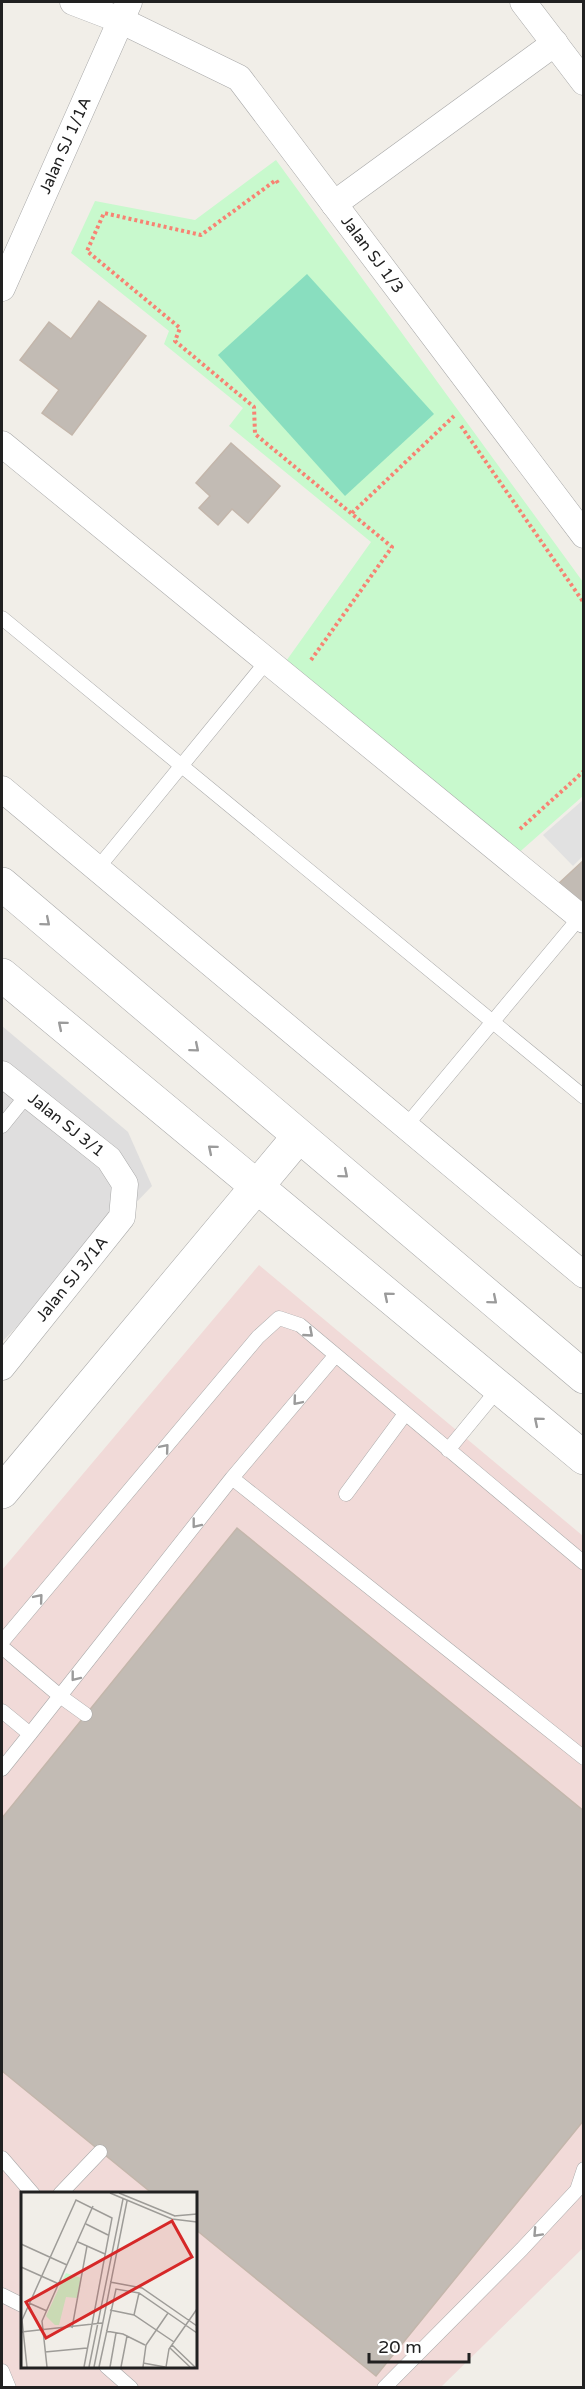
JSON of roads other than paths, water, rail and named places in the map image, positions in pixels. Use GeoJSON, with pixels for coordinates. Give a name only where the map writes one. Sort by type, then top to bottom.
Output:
{"type":"FeatureCollection","features":[{"type":"Feature","properties":{"kind":"street","name":"Jalan SJ 1/3"},"geometry":{"type":"LineString","coordinates":[[73,2],[125,11],[239,78],[584,536]]}},
{"type":"Feature","properties":{"kind":"street"},"geometry":{"type":"LineString","coordinates":[[523,2],[584,82]]}},
{"type":"Feature","properties":{"kind":"street","name":"Jalan SJ 1/1A"},"geometry":{"type":"LineString","coordinates":[[2,288],[125,11]]}},
{"type":"Feature","properties":{"kind":"street"},"geometry":{"type":"LineString","coordinates":[[334,204],[555,43]]}},
{"type":"Feature","properties":{"kind":"street"},"geometry":{"type":"LineString","coordinates":[[2,444],[582,918]]}},
{"type":"Feature","properties":{"kind":"street"},"geometry":{"type":"LineString","coordinates":[[2,789],[584,1275]]}},
{"type":"Feature","properties":{"kind":"street"},"geometry":{"type":"LineString","coordinates":[[2,884],[584,1377]]}},
{"type":"Feature","properties":{"kind":"street"},"geometry":{"type":"LineString","coordinates":[[2,975],[584,1458]]}},
{"type":"Feature","properties":{"kind":"street","name":"Jalan SJ 3/1"},"geometry":{"type":"LineString","coordinates":[[2,1074],[109,1159],[125,1184]]}},
{"type":"Feature","properties":{"kind":"street"},"geometry":{"type":"LineString","coordinates":[[2,1492],[299,1136]]}},
{"type":"Feature","properties":{"kind":"street","name":"Jalan SJ 3/1A"},"geometry":{"type":"LineString","coordinates":[[2,1367],[122,1217],[125,1184]]}},
{"type":"Feature","properties":{"kind":"lane"},"geometry":{"type":"LineString","coordinates":[[2,618],[584,1096]]}},
{"type":"Feature","properties":{"kind":"lane"},"geometry":{"type":"LineString","coordinates":[[97,869],[267,661]]}},
{"type":"Feature","properties":{"kind":"lane"},"geometry":{"type":"LineString","coordinates":[[405,1126],[582,918]]}},
{"type":"Feature","properties":{"kind":"lane"},"geometry":{"type":"LineString","coordinates":[[2,1126],[27,1095]]}},
{"type":"Feature","properties":{"kind":"lane"},"geometry":{"type":"LineString","coordinates":[[2,1642],[258,1337],[279,1318],[300,1325],[584,1563]]}},
{"type":"Feature","properties":{"kind":"lane"},"geometry":{"type":"LineString","coordinates":[[2,1769],[232,1478],[335,1356]]}},
{"type":"Feature","properties":{"kind":"lane"},"geometry":{"type":"LineString","coordinates":[[448,1450],[499,1388]]}},
{"type":"Feature","properties":{"kind":"lane"},"geometry":{"type":"LineString","coordinates":[[346,1494],[405,1414]]}},
{"type":"Feature","properties":{"kind":"lane"},"geometry":{"type":"LineString","coordinates":[[232,1478],[584,1758]]}},
{"type":"Feature","properties":{"kind":"lane"},"geometry":{"type":"LineString","coordinates":[[2,1647],[60,1696],[86,1714]]}},
{"type":"Feature","properties":{"kind":"lane"},"geometry":{"type":"LineString","coordinates":[[2,1711],[30,1734]]}},
{"type":"Feature","properties":{"kind":"lane"},"geometry":{"type":"LineString","coordinates":[[62,2192],[100,2152]]}},
{"type":"Feature","properties":{"kind":"lane"},"geometry":{"type":"LineString","coordinates":[[2,2158],[31,2192]]}},
{"type":"Feature","properties":{"kind":"lane"},"geometry":{"type":"LineString","coordinates":[[384,2388],[580,2189],[584,2169]]}},
{"type":"Feature","properties":{"kind":"lane"},"geometry":{"type":"LineString","coordinates":[[2,2295],[21,2304]]}},
{"type":"Feature","properties":{"kind":"lane"},"geometry":{"type":"LineString","coordinates":[[107,2368],[131,2388]]}},
{"type":"Feature","properties":{"kind":"lane"},"geometry":{"type":"LineString","coordinates":[[2,2371],[9,2388]]}}]}
